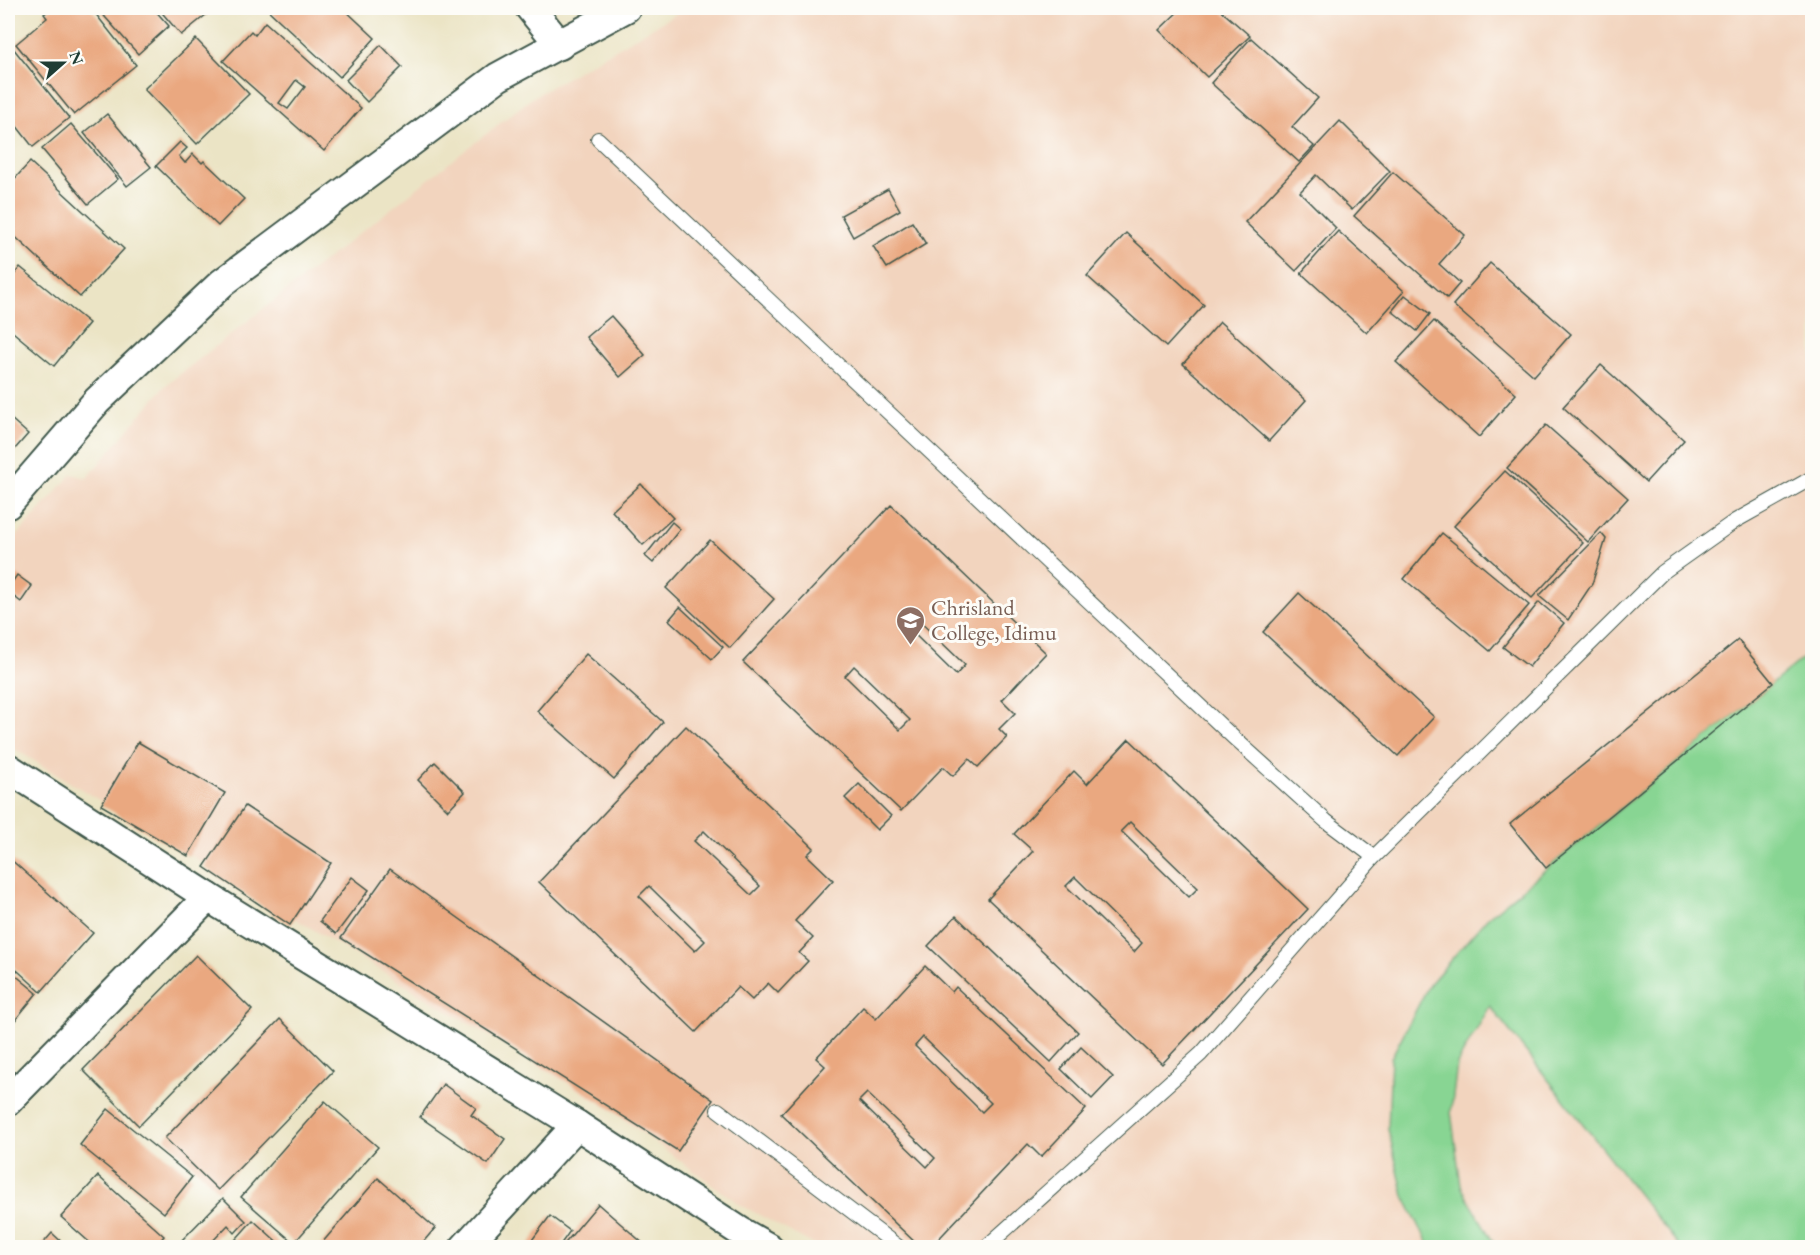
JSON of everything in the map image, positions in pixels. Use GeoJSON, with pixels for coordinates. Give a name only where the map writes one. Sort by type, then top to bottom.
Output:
{"type":"FeatureCollection","features":[{"type":"Feature","properties":{"kind":"street"},"geometry":{"type":"LineString","coordinates":[[530,8],[560,45]]}},
{"type":"Feature","properties":{"kind":"street"},"geometry":{"type":"LineString","coordinates":[[8,504],[97,401],[222,283],[498,77],[626,8]]}},
{"type":"Feature","properties":{"kind":"street"},"geometry":{"type":"LineString","coordinates":[[8,768],[208,897],[577,1125],[769,1248]]}},
{"type":"Feature","properties":{"kind":"street"},"geometry":{"type":"LineString","coordinates":[[8,1101],[208,897]]}},
{"type":"Feature","properties":{"kind":"street"},"geometry":{"type":"LineString","coordinates":[[464,1248],[577,1125]]}},
{"type":"Feature","properties":{"kind":"lane"},"geometry":{"type":"LineString","coordinates":[[598,139],[1234,738],[1326,821],[1374,856]]}},
{"type":"Feature","properties":{"kind":"lane"},"geometry":{"type":"LineString","coordinates":[[985,1248],[1201,1054],[1374,856],[1663,572],[1735,521],[1812,478]]}},
{"type":"Feature","properties":{"kind":"lane"},"geometry":{"type":"LineString","coordinates":[[718,1110],[900,1248]]}},
{"type":"Feature","properties":{"kind":"shaded area","name":"Chrisland College, Idimu"},"geometry":{"type":"Polygon","coordinates":[[[686,8],[1812,8],[1812,1247],[818,1247],[739,1204],[607,1107],[8,745],[8,546],[72,474],[87,478],[165,386],[532,98],[686,8]]]}},
{"type":"Feature","properties":{"kind":"green space"},"geometry":{"type":"Polygon","coordinates":[[[1812,651],[1812,1247],[1680,1247],[1490,1006],[1457,1064],[1451,1112],[1461,1186],[1496,1247],[1430,1247],[1404,1196],[1388,1129],[1391,1058],[1429,985],[1487,918],[1812,651]]]}},
{"type":"Feature","properties":{"kind":"building"},"geometry":{"type":"Polygon","coordinates":[[[52,8],[91,8],[136,65],[74,115],[16,44],[47,18],[44,14],[52,8]]]}},
{"type":"Feature","properties":{"kind":"building"},"geometry":{"type":"Polygon","coordinates":[[[97,8],[153,8],[169,26],[138,54],[97,8]]]}},
{"type":"Feature","properties":{"kind":"building"},"geometry":{"type":"Polygon","coordinates":[[[158,8],[210,8],[212,10],[181,35],[158,8]]]}},
{"type":"Feature","properties":{"kind":"building"},"geometry":{"type":"Polygon","coordinates":[[[266,8],[343,8],[375,38],[340,77],[266,8]]]}},
{"type":"Feature","properties":{"kind":"building"},"geometry":{"type":"Polygon","coordinates":[[[1182,8],[1218,8],[1250,36],[1207,77],[1159,30],[1182,8]]]}},
{"type":"Feature","properties":{"kind":"building"},"geometry":{"type":"Polygon","coordinates":[[[265,22],[361,108],[324,151],[223,61],[251,31],[255,35],[265,22]],[[296,80],[279,103],[288,109],[305,87],[296,80]]]}},
{"type":"Feature","properties":{"kind":"building"},"geometry":{"type":"Polygon","coordinates":[[[1251,38],[1318,98],[1292,127],[1314,146],[1299,162],[1211,83],[1251,38]]]}},
{"type":"Feature","properties":{"kind":"building"},"geometry":{"type":"Polygon","coordinates":[[[196,39],[249,94],[197,144],[144,89],[196,39]]]}},
{"type":"Feature","properties":{"kind":"building"},"geometry":{"type":"Polygon","coordinates":[[[381,45],[402,67],[367,102],[346,80],[381,45]]]}},
{"type":"Feature","properties":{"kind":"building"},"geometry":{"type":"Polygon","coordinates":[[[13,48],[69,118],[33,147],[8,115],[8,52],[13,48]]]}},
{"type":"Feature","properties":{"kind":"building"},"geometry":{"type":"Polygon","coordinates":[[[107,114],[151,167],[127,186],[84,133],[107,114]]]}},
{"type":"Feature","properties":{"kind":"building"},"geometry":{"type":"Polygon","coordinates":[[[1340,121],[1390,171],[1352,210],[1316,175],[1300,192],[1336,228],[1296,271],[1245,222],[1340,121]]]}},
{"type":"Feature","properties":{"kind":"building"},"geometry":{"type":"Polygon","coordinates":[[[71,124],[118,179],[88,204],[42,149],[71,124]]]}},
{"type":"Feature","properties":{"kind":"building"},"geometry":{"type":"Polygon","coordinates":[[[180,142],[187,148],[179,156],[185,163],[193,154],[202,163],[204,161],[244,199],[218,226],[156,166],[180,142]]]}},
{"type":"Feature","properties":{"kind":"building"},"geometry":{"type":"Polygon","coordinates":[[[30,162],[124,249],[80,297],[8,230],[8,186],[30,162]]]}},
{"type":"Feature","properties":{"kind":"building"},"geometry":{"type":"Polygon","coordinates":[[[1393,172],[1465,235],[1439,264],[1460,283],[1447,298],[1354,216],[1393,172]]]}},
{"type":"Feature","properties":{"kind":"building"},"geometry":{"type":"Polygon","coordinates":[[[888,189],[900,210],[853,237],[841,215],[888,189]]]}},
{"type":"Feature","properties":{"kind":"building"},"geometry":{"type":"Polygon","coordinates":[[[912,222],[926,244],[887,268],[873,246],[912,222]]]}},
{"type":"Feature","properties":{"kind":"building"},"geometry":{"type":"Polygon","coordinates":[[[1338,231],[1404,291],[1367,333],[1301,273],[1338,231]]]}},
{"type":"Feature","properties":{"kind":"building"},"geometry":{"type":"Polygon","coordinates":[[[1126,233],[1204,305],[1166,347],[1087,276],[1126,233]]]}},
{"type":"Feature","properties":{"kind":"building"},"geometry":{"type":"Polygon","coordinates":[[[1490,263],[1571,334],[1534,376],[1453,305],[1490,263]]]}},
{"type":"Feature","properties":{"kind":"building"},"geometry":{"type":"Polygon","coordinates":[[[20,267],[89,323],[54,366],[8,328],[8,283],[20,267]]]}},
{"type":"Feature","properties":{"kind":"building"},"geometry":{"type":"Polygon","coordinates":[[[1405,295],[1430,314],[1417,331],[1392,311],[1405,295]]]}},
{"type":"Feature","properties":{"kind":"building"},"geometry":{"type":"Polygon","coordinates":[[[611,316],[645,355],[620,377],[586,337],[611,316]]]}},
{"type":"Feature","properties":{"kind":"building"},"geometry":{"type":"Polygon","coordinates":[[[1434,321],[1516,394],[1479,437],[1396,362],[1434,321]]]}},
{"type":"Feature","properties":{"kind":"building"},"geometry":{"type":"Polygon","coordinates":[[[1220,322],[1306,400],[1269,441],[1183,364],[1220,322]]]}},
{"type":"Feature","properties":{"kind":"building"},"geometry":{"type":"Polygon","coordinates":[[[1601,365],[1684,440],[1646,482],[1563,407],[1601,365]]]}},
{"type":"Feature","properties":{"kind":"building"},"geometry":{"type":"Polygon","coordinates":[[[10,418],[28,434],[8,457],[8,422],[10,418]]]}},
{"type":"Feature","properties":{"kind":"building"},"geometry":{"type":"Polygon","coordinates":[[[1546,425],[1628,498],[1588,542],[1507,468],[1546,425]]]}},
{"type":"Feature","properties":{"kind":"building"},"geometry":{"type":"Polygon","coordinates":[[[1505,471],[1583,543],[1532,598],[1454,526],[1505,471]]]}},
{"type":"Feature","properties":{"kind":"building"},"geometry":{"type":"Polygon","coordinates":[[[641,484],[673,518],[643,545],[612,511],[641,484]]]}},
{"type":"Feature","properties":{"kind":"building"},"geometry":{"type":"Polygon","coordinates":[[[891,505],[1046,653],[1002,700],[1015,713],[999,729],[1007,737],[978,767],[969,759],[953,776],[943,767],[901,811],[743,662],[891,505]],[[909,611],[900,620],[956,675],[965,665],[909,611]],[[854,666],[845,676],[900,730],[910,720],[854,666]]]}},
{"type":"Feature","properties":{"kind":"building"},"geometry":{"type":"Polygon","coordinates":[[[672,522],[680,529],[653,563],[645,556],[672,522]]]}},
{"type":"Feature","properties":{"kind":"building"},"geometry":{"type":"Polygon","coordinates":[[[1442,533],[1529,605],[1490,651],[1404,579],[1442,533]]]}},
{"type":"Feature","properties":{"kind":"building"},"geometry":{"type":"Polygon","coordinates":[[[1601,533],[1606,539],[1592,584],[1568,620],[1539,596],[1601,533]]]}},
{"type":"Feature","properties":{"kind":"building"},"geometry":{"type":"Polygon","coordinates":[[[710,540],[774,599],[730,648],[666,588],[710,540]]]}},
{"type":"Feature","properties":{"kind":"building"},"geometry":{"type":"Polygon","coordinates":[[[17,575],[32,586],[21,602],[8,592],[8,588],[17,575]]]}},
{"type":"Feature","properties":{"kind":"building"},"geometry":{"type":"Polygon","coordinates":[[[1299,593],[1434,717],[1398,756],[1263,632],[1299,593]]]}},
{"type":"Feature","properties":{"kind":"building"},"geometry":{"type":"Polygon","coordinates":[[[1539,602],[1564,623],[1529,667],[1503,647],[1539,602]]]}},
{"type":"Feature","properties":{"kind":"building"},"geometry":{"type":"Polygon","coordinates":[[[680,607],[723,647],[712,659],[669,620],[680,607]]]}},
{"type":"Feature","properties":{"kind":"building"},"geometry":{"type":"Polygon","coordinates":[[[1738,640],[1773,683],[1546,868],[1510,824],[1738,640]]]}},
{"type":"Feature","properties":{"kind":"building"},"geometry":{"type":"Polygon","coordinates":[[[586,654],[663,722],[614,779],[537,711],[586,654]]]}},
{"type":"Feature","properties":{"kind":"building"},"geometry":{"type":"Polygon","coordinates":[[[686,726],[814,848],[807,855],[833,880],[795,921],[813,938],[799,953],[808,961],[778,993],[768,983],[752,1000],[738,987],[696,1032],[539,882],[686,726]],[[704,831],[694,841],[751,895],[760,886],[704,831]],[[649,886],[639,896],[695,951],[705,941],[649,886]]]}},
{"type":"Feature","properties":{"kind":"building"},"geometry":{"type":"Polygon","coordinates":[[[1129,739],[1308,909],[1162,1064],[988,899],[1033,851],[1014,834],[1074,771],[1087,784],[1129,739]],[[1130,822],[1121,831],[1189,897],[1198,888],[1130,822]],[[1075,877],[1066,886],[1134,952],[1142,943],[1075,877]]]}},
{"type":"Feature","properties":{"kind":"building"},"geometry":{"type":"Polygon","coordinates":[[[138,742],[225,793],[188,856],[101,805],[138,742]]]}},
{"type":"Feature","properties":{"kind":"building"},"geometry":{"type":"Polygon","coordinates":[[[435,762],[465,792],[448,810],[418,780],[435,762]]]}},
{"type":"Feature","properties":{"kind":"building"},"geometry":{"type":"Polygon","coordinates":[[[859,784],[891,816],[877,830],[845,798],[859,784]]]}},
{"type":"Feature","properties":{"kind":"building"},"geometry":{"type":"Polygon","coordinates":[[[245,806],[331,863],[290,925],[204,867],[245,806]]]}},
{"type":"Feature","properties":{"kind":"building"},"geometry":{"type":"Polygon","coordinates":[[[8,857],[93,933],[41,992],[8,962],[8,857]]]}},
{"type":"Feature","properties":{"kind":"building"},"geometry":{"type":"Polygon","coordinates":[[[390,869],[713,1100],[678,1151],[341,938],[390,869]]]}},
{"type":"Feature","properties":{"kind":"building"},"geometry":{"type":"Polygon","coordinates":[[[352,877],[369,890],[336,934],[320,921],[352,877]]]}},
{"type":"Feature","properties":{"kind":"building"},"geometry":{"type":"Polygon","coordinates":[[[956,916],[1078,1032],[1051,1062],[928,946],[956,916]]]}},
{"type":"Feature","properties":{"kind":"building"},"geometry":{"type":"Polygon","coordinates":[[[196,955],[252,1010],[139,1126],[83,1070],[196,955]]]}},
{"type":"Feature","properties":{"kind":"building"},"geometry":{"type":"Polygon","coordinates":[[[925,966],[952,992],[956,987],[1086,1109],[1041,1157],[1028,1144],[930,1248],[921,1248],[781,1114],[825,1066],[816,1058],[863,1007],[876,1019],[925,966]],[[923,1037],[915,1046],[982,1112],[991,1103],[923,1037]],[[867,1093],[859,1101],[927,1167],[935,1158],[867,1093]]]}},
{"type":"Feature","properties":{"kind":"building"},"geometry":{"type":"Polygon","coordinates":[[[8,969],[37,993],[8,1029],[8,969]]]}},
{"type":"Feature","properties":{"kind":"building"},"geometry":{"type":"Polygon","coordinates":[[[280,1019],[333,1071],[218,1190],[165,1138],[280,1019]]]}},
{"type":"Feature","properties":{"kind":"building"},"geometry":{"type":"Polygon","coordinates":[[[1081,1047],[1113,1077],[1092,1099],[1061,1069],[1081,1047]]]}},
{"type":"Feature","properties":{"kind":"building"},"geometry":{"type":"Polygon","coordinates":[[[443,1084],[476,1108],[471,1115],[505,1139],[488,1164],[420,1117],[443,1084]]]}},
{"type":"Feature","properties":{"kind":"building"},"geometry":{"type":"Polygon","coordinates":[[[325,1101],[378,1147],[294,1243],[241,1197],[325,1101]]]}},
{"type":"Feature","properties":{"kind":"building"},"geometry":{"type":"Polygon","coordinates":[[[108,1109],[192,1177],[164,1213],[80,1145],[108,1109]]]}},
{"type":"Feature","properties":{"kind":"building"},"geometry":{"type":"Polygon","coordinates":[[[98,1176],[164,1236],[154,1248],[96,1248],[61,1217],[98,1176]]]}},
{"type":"Feature","properties":{"kind":"building"},"geometry":{"type":"Polygon","coordinates":[[[378,1178],[435,1228],[418,1248],[325,1248],[321,1244],[378,1178]]]}},
{"type":"Feature","properties":{"kind":"building"},"geometry":{"type":"Polygon","coordinates":[[[223,1198],[246,1221],[235,1233],[228,1225],[206,1248],[188,1248],[181,1241],[223,1198]]]}},
{"type":"Feature","properties":{"kind":"building"},"geometry":{"type":"Polygon","coordinates":[[[598,1204],[645,1245],[642,1248],[561,1248],[598,1204]]]}},
{"type":"Feature","properties":{"kind":"building"},"geometry":{"type":"Polygon","coordinates":[[[550,1216],[570,1231],[558,1248],[526,1248],[550,1216]]]}},
{"type":"Feature","properties":{"kind":"building"},"geometry":{"type":"Polygon","coordinates":[[[253,1220],[284,1248],[228,1248],[253,1220]]]}},
{"type":"Feature","properties":{"kind":"building"},"geometry":{"type":"Polygon","coordinates":[[[52,1233],[68,1248],[39,1248],[52,1233]]]}},
{"type":"Feature","properties":{"kind":"place","name":"Chrisland College, Idimu"},"geometry":{"type":"Point","coordinates":[910,646]}}]}
